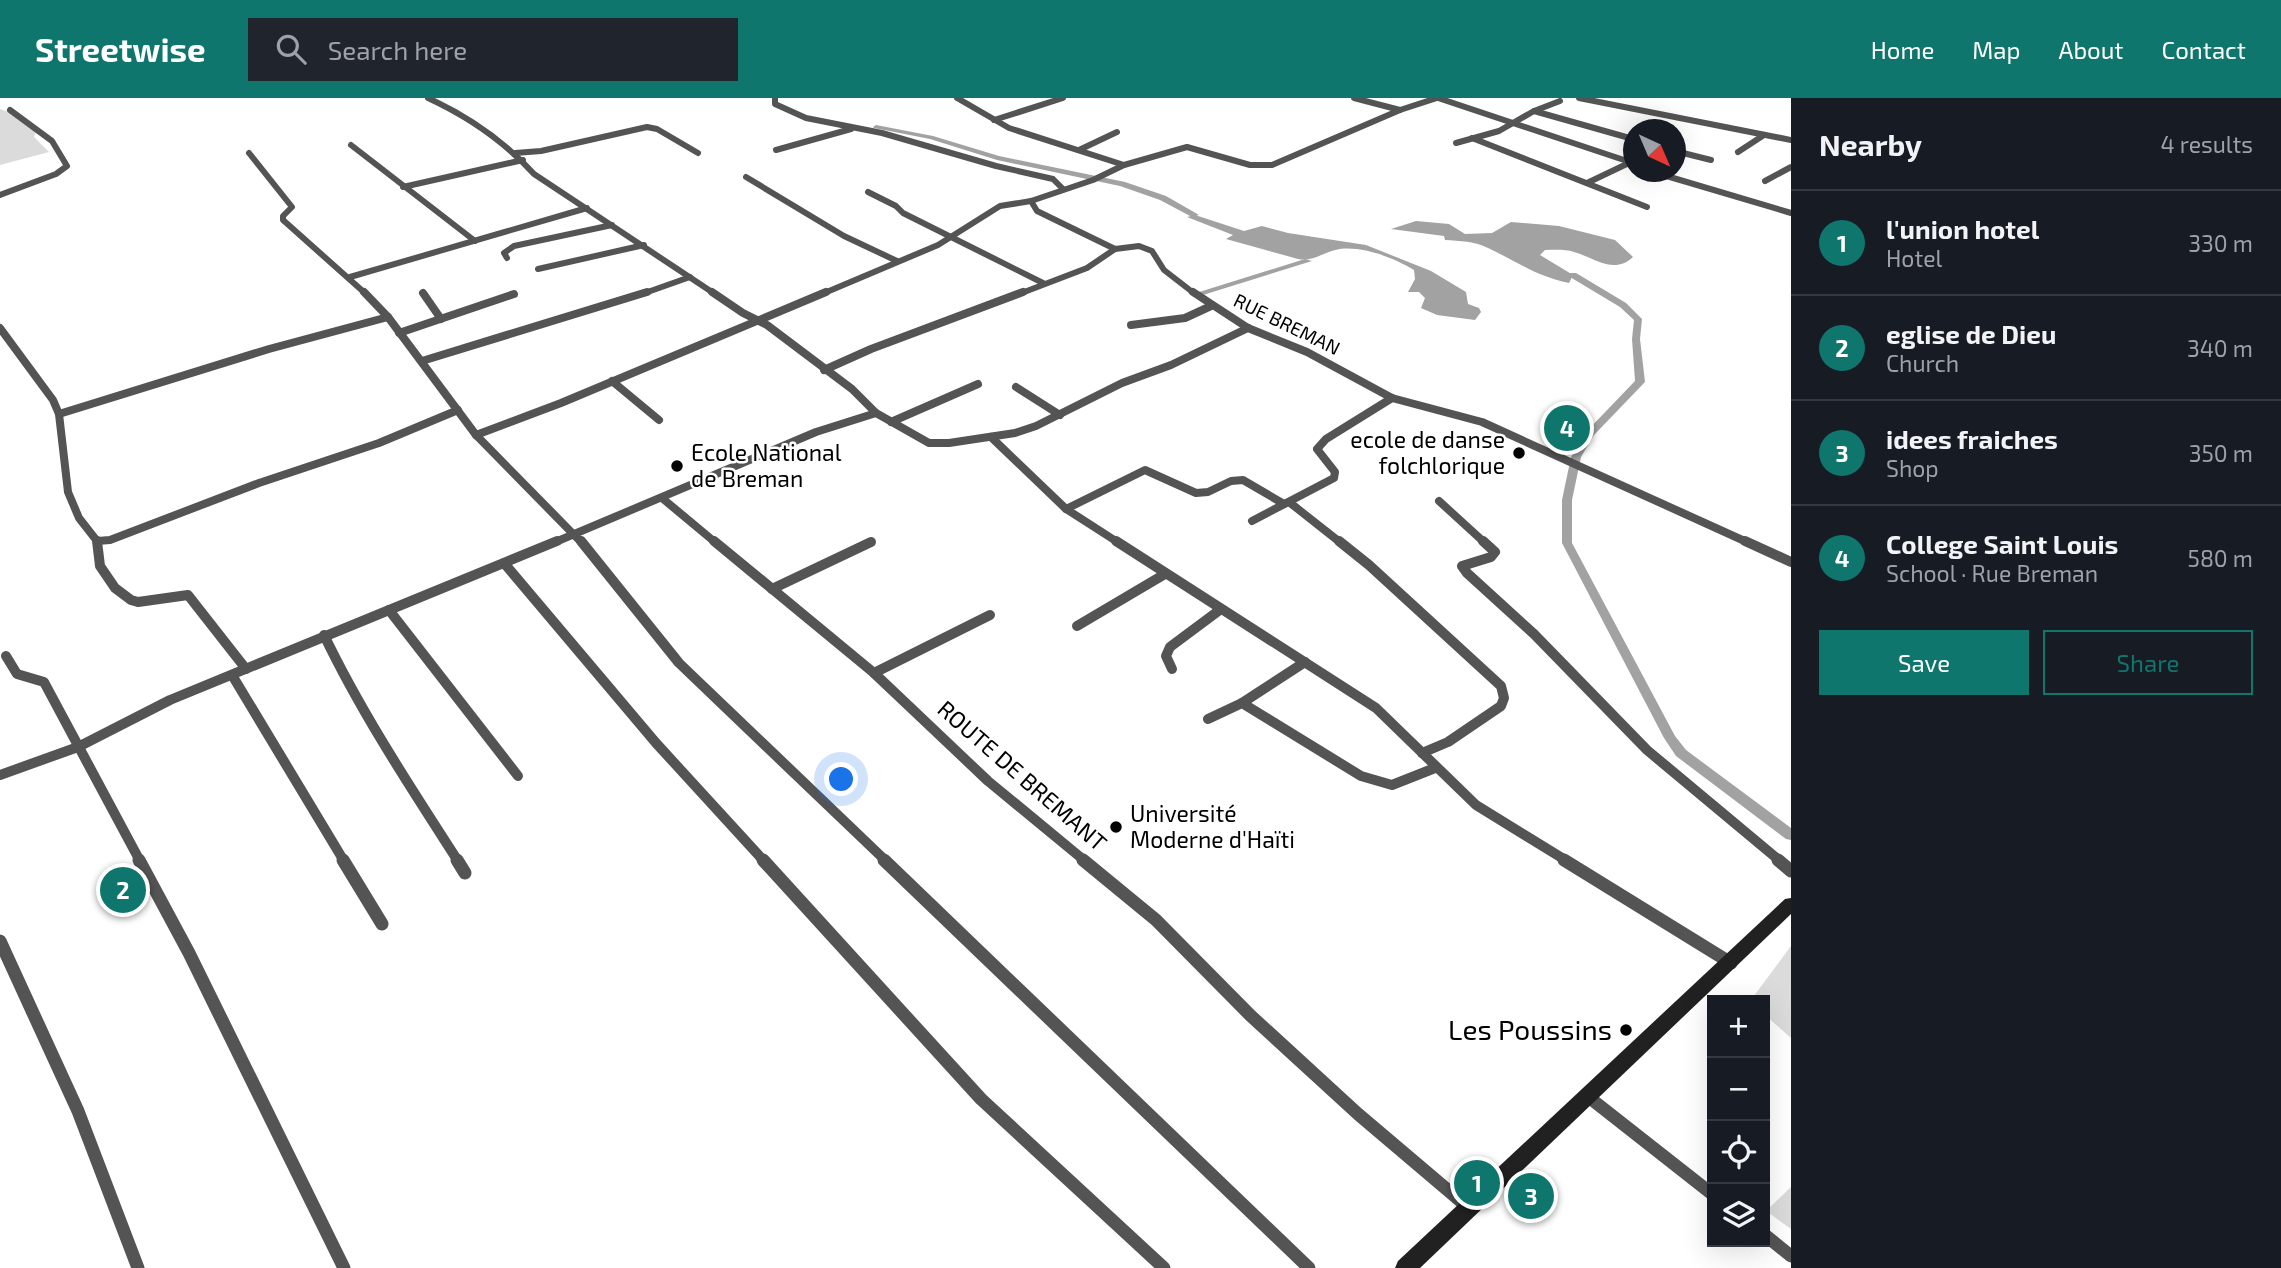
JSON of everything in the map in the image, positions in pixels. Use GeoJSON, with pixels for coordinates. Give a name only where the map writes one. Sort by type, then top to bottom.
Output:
{"type":"FeatureCollection","features":[{"type":"Feature","properties":{"kind":"main road"},"geometry":{"type":"LineString","coordinates":[[1405,1268],[1791,904]]}},
{"type":"Feature","properties":{"kind":"street"},"geometry":{"type":"LineString","coordinates":[[428,98],[450,108],[515,153],[534,174],[804,352],[824,370],[852,388],[876,413],[929,443],[949,443],[1015,433],[1248,328]]}},
{"type":"Feature","properties":{"kind":"street"},"geometry":{"type":"LineString","coordinates":[[775,98],[775,104],[791,113],[1053,179],[1063,189]]}},
{"type":"Feature","properties":{"kind":"street"},"geometry":{"type":"LineString","coordinates":[[957,98],[1009,128],[1124,165]]}},
{"type":"Feature","properties":{"kind":"street"},"geometry":{"type":"LineString","coordinates":[[994,120],[1063,98]]}},
{"type":"Feature","properties":{"kind":"street"},"geometry":{"type":"LineString","coordinates":[[1354,98],[1400,110]]}},
{"type":"Feature","properties":{"kind":"street"},"geometry":{"type":"LineString","coordinates":[[475,435],[938,245],[1000,206],[1031,201],[1093,180],[1124,165],[1187,147],[1198,148],[1245,165],[1262,167],[1400,110],[1437,98],[1623,160]]}},
{"type":"Feature","properties":{"kind":"street"},"geometry":{"type":"LineString","coordinates":[[1547,98],[1560,101]]}},
{"type":"Feature","properties":{"kind":"street"},"geometry":{"type":"LineString","coordinates":[[1456,142],[1499,131],[1534,111],[1560,101],[1579,98],[1791,140]]}},
{"type":"Feature","properties":{"kind":"street"},"geometry":{"type":"LineString","coordinates":[[0,195],[56,174],[66,166],[65,158],[40,129],[10,110]]}},
{"type":"Feature","properties":{"kind":"street"},"geometry":{"type":"LineString","coordinates":[[1534,111],[1623,136]]}},
{"type":"Feature","properties":{"kind":"street"},"geometry":{"type":"LineString","coordinates":[[515,153],[558,147],[647,127],[657,129],[698,153]]}},
{"type":"Feature","properties":{"kind":"street"},"geometry":{"type":"LineString","coordinates":[[776,150],[856,128]]}},
{"type":"Feature","properties":{"kind":"street"},"geometry":{"type":"LineString","coordinates":[[1079,150],[1117,132]]}},
{"type":"Feature","properties":{"kind":"street"},"geometry":{"type":"LineString","coordinates":[[1738,152],[1764,135]]}},
{"type":"Feature","properties":{"kind":"street"},"geometry":{"type":"LineString","coordinates":[[1472,138],[1647,207]]}},
{"type":"Feature","properties":{"kind":"street"},"geometry":{"type":"LineString","coordinates":[[351,145],[475,241]]}},
{"type":"Feature","properties":{"kind":"street"},"geometry":{"type":"LineString","coordinates":[[249,153],[292,207],[282,220],[350,277],[388,317],[475,435],[573,533],[679,663],[1309,1268]]}},
{"type":"Feature","properties":{"kind":"street"},"geometry":{"type":"LineString","coordinates":[[1686,153],[1711,160]]}},
{"type":"Feature","properties":{"kind":"street"},"geometry":{"type":"LineString","coordinates":[[403,187],[523,160]]}},
{"type":"Feature","properties":{"kind":"street"},"geometry":{"type":"LineString","coordinates":[[1587,183],[1623,167]]}},
{"type":"Feature","properties":{"kind":"street"},"geometry":{"type":"LineString","coordinates":[[1765,181],[1791,167]]}},
{"type":"Feature","properties":{"kind":"street"},"geometry":{"type":"LineString","coordinates":[[746,177],[844,236],[897,261]]}},
{"type":"Feature","properties":{"kind":"street"},"geometry":{"type":"LineString","coordinates":[[1681,182],[1791,213]]}},
{"type":"Feature","properties":{"kind":"street"},"geometry":{"type":"LineString","coordinates":[[868,192],[896,206],[903,213],[952,235],[1043,283]]}},
{"type":"Feature","properties":{"kind":"street","name":"RUE BREMAN"},"geometry":{"type":"LineString","coordinates":[[1031,201],[1037,211],[1115,248],[1146,248],[1164,270],[1211,306],[1248,328],[1307,352],[1392,398],[1482,422],[1791,562]]}},
{"type":"Feature","properties":{"kind":"street"},"geometry":{"type":"LineString","coordinates":[[350,277],[587,208]]}},
{"type":"Feature","properties":{"kind":"street"},"geometry":{"type":"LineString","coordinates":[[507,258],[504,253],[514,246],[612,225]]}},
{"type":"Feature","properties":{"kind":"street"},"geometry":{"type":"LineString","coordinates":[[538,269],[644,245]]}},
{"type":"Feature","properties":{"kind":"street"},"geometry":{"type":"LineString","coordinates":[[824,370],[1087,268],[1115,248]]}},
{"type":"Feature","properties":{"kind":"street"},"geometry":{"type":"LineString","coordinates":[[422,361],[603,307],[690,277]]}},
{"type":"Feature","properties":{"kind":"street"},"geometry":{"type":"LineString","coordinates":[[423,293],[441,319]]}},
{"type":"Feature","properties":{"kind":"street"},"geometry":{"type":"LineString","coordinates":[[399,333],[514,294]]}},
{"type":"Feature","properties":{"kind":"street"},"geometry":{"type":"LineString","coordinates":[[1132,326],[1185,318],[1211,306]]}},
{"type":"Feature","properties":{"kind":"street"},"geometry":{"type":"LineString","coordinates":[[59,414],[269,349],[388,317]]}},
{"type":"Feature","properties":{"kind":"street"},"geometry":{"type":"LineString","coordinates":[[0,328],[44,384],[59,414],[62,460],[72,508],[85,531],[97,541],[100,566],[115,588],[138,602],[188,595],[246,669]]}},
{"type":"Feature","properties":{"kind":"street"},"geometry":{"type":"LineString","coordinates":[[612,381],[659,420]]}},
{"type":"Feature","properties":{"kind":"street"},"geometry":{"type":"LineString","coordinates":[[891,422],[978,384]]}},
{"type":"Feature","properties":{"kind":"street"},"geometry":{"type":"LineString","coordinates":[[1016,387],[1060,415]]}},
{"type":"Feature","properties":{"kind":"street"},"geometry":{"type":"LineString","coordinates":[[1252,521],[1334,478],[1335,472],[1317,449],[1326,439],[1392,398]]}},
{"type":"Feature","properties":{"kind":"street"},"geometry":{"type":"LineString","coordinates":[[97,541],[110,540],[260,482],[379,443],[458,410]]}},
{"type":"Feature","properties":{"kind":"street"},"geometry":{"type":"LineString","coordinates":[[0,775],[78,747],[170,700],[662,498],[686,485],[816,432],[876,413]]}},
{"type":"Feature","properties":{"kind":"street"},"geometry":{"type":"LineString","coordinates":[[991,436],[1066,509],[1376,709],[1476,805],[1731,963]]}},
{"type":"Feature","properties":{"kind":"street"},"geometry":{"type":"LineString","coordinates":[[1066,509],[1145,470],[1197,494],[1209,492],[1236,479],[1243,480],[1287,503],[1369,565],[1501,686],[1504,698],[1501,706],[1448,742],[1422,753]]}},
{"type":"Feature","properties":{"kind":"street","name":"ROUTE DE BREMANT"},"geometry":{"type":"LineString","coordinates":[[662,498],[874,673],[988,781],[1156,920],[1251,1016],[1358,1114],[1469,1209]]}},
{"type":"Feature","properties":{"kind":"street"},"geometry":{"type":"LineString","coordinates":[[1439,501],[1495,552],[1491,557],[1462,566],[1467,573],[1534,634],[1647,750],[1791,871]]}},
{"type":"Feature","properties":{"kind":"street"},"geometry":{"type":"LineString","coordinates":[[772,589],[871,542]]}},
{"type":"Feature","properties":{"kind":"street"},"geometry":{"type":"LineString","coordinates":[[505,563],[656,743],[981,1099],[1164,1268]]}},
{"type":"Feature","properties":{"kind":"street"},"geometry":{"type":"LineString","coordinates":[[1077,626],[1166,573]]}},
{"type":"Feature","properties":{"kind":"street"},"geometry":{"type":"LineString","coordinates":[[1172,669],[1166,656],[1170,648],[1221,609]]}},
{"type":"Feature","properties":{"kind":"street"},"geometry":{"type":"LineString","coordinates":[[389,610],[518,776]]}},
{"type":"Feature","properties":{"kind":"street"},"geometry":{"type":"LineString","coordinates":[[874,673],[990,615]]}},
{"type":"Feature","properties":{"kind":"street"},"geometry":{"type":"LineString","coordinates":[[324,635],[339,666],[401,772],[465,873]]}},
{"type":"Feature","properties":{"kind":"street"},"geometry":{"type":"LineString","coordinates":[[6,656],[10,668],[19,677],[37,678],[44,682],[188,953],[344,1268]]}},
{"type":"Feature","properties":{"kind":"street"},"geometry":{"type":"LineString","coordinates":[[1208,719],[1242,703],[1305,662]]}},
{"type":"Feature","properties":{"kind":"street"},"geometry":{"type":"LineString","coordinates":[[232,675],[382,924]]}},
{"type":"Feature","properties":{"kind":"street"},"geometry":{"type":"LineString","coordinates":[[1242,703],[1361,776],[1392,785],[1435,768]]}},
{"type":"Feature","properties":{"kind":"street"},"geometry":{"type":"LineString","coordinates":[[0,942],[78,1111],[138,1268]]}},
{"type":"Feature","properties":{"kind":"street"},"geometry":{"type":"LineString","coordinates":[[1586,1095],[1707,1190]]}},
{"type":"Feature","properties":{"kind":"street"},"geometry":{"type":"LineString","coordinates":[[1770,1239],[1791,1256]]}},
{"type":"Feature","properties":{"kind":"shaded area"},"geometry":{"type":"Polygon","coordinates":[[[0,109],[19,116],[37,129],[34,137],[49,152],[0,165],[0,109]]]}},
{"type":"Feature","properties":{"kind":"shaded area"},"geometry":{"type":"Polygon","coordinates":[[[1195,215],[1244,231],[1262,226],[1288,233],[1366,245],[1431,271],[1466,292],[1468,304],[1479,308],[1481,312],[1475,320],[1437,315],[1421,308],[1425,298],[1419,292],[1408,292],[1415,279],[1414,270],[1378,254],[1359,249],[1340,249],[1309,259],[1298,259],[1226,239],[1233,235],[1187,217],[1195,215]]]}},
{"type":"Feature","properties":{"kind":"shaded area"},"geometry":{"type":"Polygon","coordinates":[[[1416,221],[1449,224],[1465,234],[1492,233],[1511,222],[1559,226],[1615,240],[1633,257],[1619,265],[1612,265],[1571,251],[1545,250],[1540,255],[1573,275],[1569,283],[1536,273],[1478,244],[1445,240],[1444,236],[1391,229],[1416,221]]]}},
{"type":"Feature","properties":{"kind":"shaded area"},"geometry":{"type":"Polygon","coordinates":[[[1791,946],[1791,1038],[1770,1019],[1770,995],[1755,995],[1791,946]]]}},
{"type":"Feature","properties":{"kind":"shaded area"},"geometry":{"type":"Polygon","coordinates":[[[1791,1187],[1791,1229],[1770,1214],[1770,1207],[1791,1187]]]}},
{"type":"Feature","properties":{"kind":"waterway"},"geometry":{"type":"LineString","coordinates":[[876,127],[931,137],[997,158],[1122,184],[1163,198],[1195,215]]}},
{"type":"Feature","properties":{"kind":"waterway"},"geometry":{"type":"LineString","coordinates":[[1200,293],[1308,261]]}},
{"type":"Feature","properties":{"kind":"waterway"},"geometry":{"type":"LineString","coordinates":[[1573,275],[1623,305],[1638,319],[1636,339],[1640,382],[1590,433],[1576,457],[1567,500],[1567,543],[1670,738],[1681,753],[1791,835]]}},
{"type":"Feature","properties":{"kind":"place","name":"College Saint Louis"},"geometry":{"type":"Point","coordinates":[1567,428]}},
{"type":"Feature","properties":{"kind":"place","name":"ecole de danse folchlorique"},"geometry":{"type":"Point","coordinates":[1519,453]}},
{"type":"Feature","properties":{"kind":"place","name":"Ecole National de Breman"},"geometry":{"type":"Point","coordinates":[677,466]}},
{"type":"Feature","properties":{"kind":"place","name":"Université Moderne d'Haïti"},"geometry":{"type":"Point","coordinates":[1116,827]}},
{"type":"Feature","properties":{"kind":"place","name":"eglise de Dieu"},"geometry":{"type":"Point","coordinates":[123,890]}},
{"type":"Feature","properties":{"kind":"place","name":"Les Poussins"},"geometry":{"type":"Point","coordinates":[1626,1030]}},
{"type":"Feature","properties":{"kind":"place","name":"l'union hotel"},"geometry":{"type":"Point","coordinates":[1477,1183]}},
{"type":"Feature","properties":{"kind":"place","name":"idees fraiches"},"geometry":{"type":"Point","coordinates":[1531,1196]}}]}
